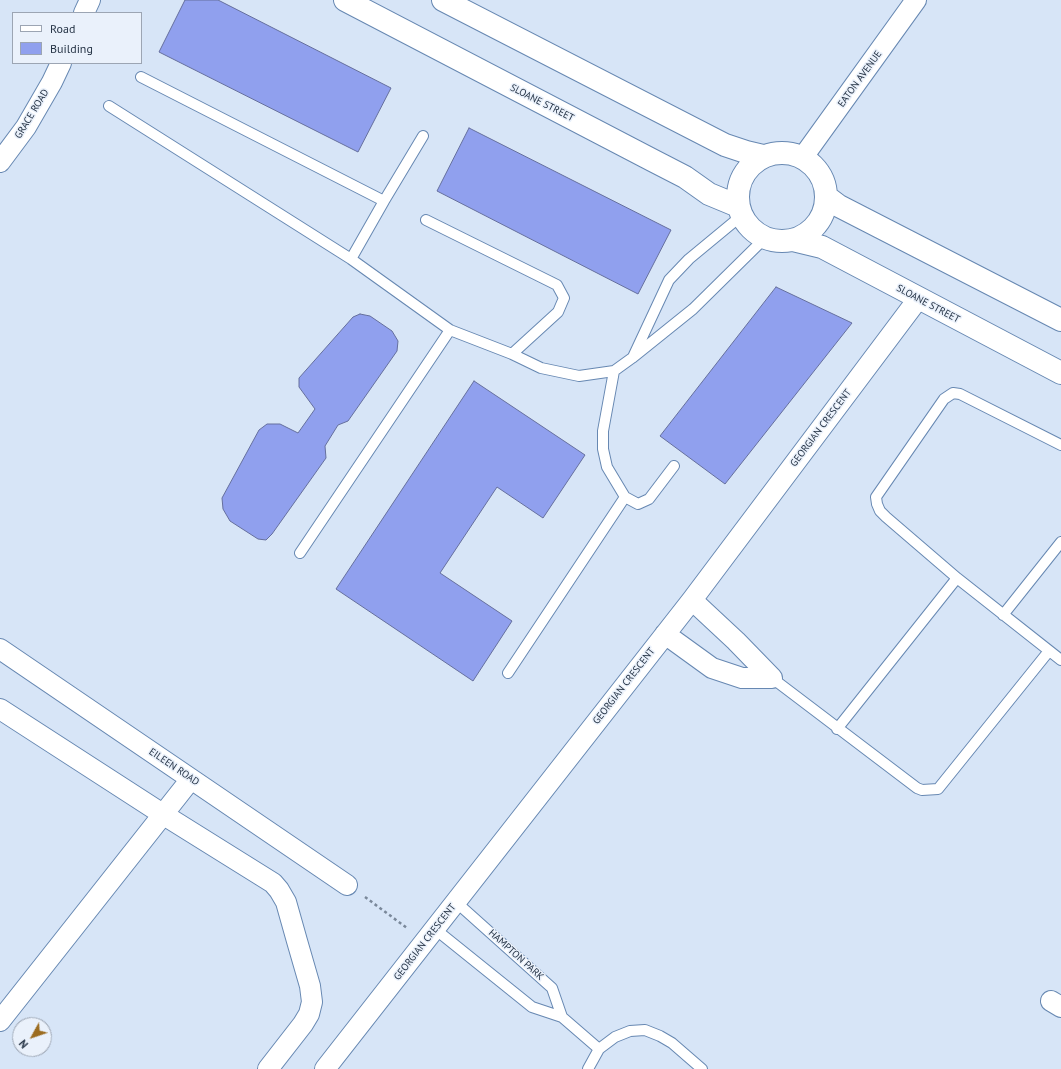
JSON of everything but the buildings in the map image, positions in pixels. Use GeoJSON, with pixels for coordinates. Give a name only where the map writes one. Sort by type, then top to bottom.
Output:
{"type":"FeatureCollection","features":[{"type":"Feature","properties":{"kind":"street"},"geometry":{"type":"LineString","coordinates":[[84,12],[90,0]]}},
{"type":"Feature","properties":{"kind":"street","name":"SLOANE STREET"},"geometry":{"type":"LineString","coordinates":[[345,0],[672,170],[709,194],[740,211]]}},
{"type":"Feature","properties":{"kind":"street"},"geometry":{"type":"LineString","coordinates":[[443,0],[724,145],[763,156]]}},
{"type":"Feature","properties":{"kind":"street","name":"EATON AVENUE"},"geometry":{"type":"LineString","coordinates":[[803,157],[916,0]]}},
{"type":"Feature","properties":{"kind":"street","name":"GRACE ROAD"},"geometry":{"type":"LineString","coordinates":[[0,162],[26,127],[52,82],[60,64]]}},
{"type":"Feature","properties":{"kind":"street"},"geometry":{"type":"LineString","coordinates":[[776,152],[790,153],[803,157],[813,164],[825,185],[827,197],[824,212],[817,225],[807,234],[793,240],[779,242],[765,238],[751,229],[740,211],[737,191],[741,177],[750,165],[763,156],[776,152]]}},
{"type":"Feature","properties":{"kind":"street"},"geometry":{"type":"LineString","coordinates":[[827,197],[839,206],[1061,320]]}},
{"type":"Feature","properties":{"kind":"street","name":"SLOANE STREET"},"geometry":{"type":"LineString","coordinates":[[793,240],[822,247],[918,299],[1061,372]]}},
{"type":"Feature","properties":{"kind":"street","name":"GEORGIAN CRESCENT"},"geometry":{"type":"LineString","coordinates":[[325,1069],[692,600],[918,299]]}},
{"type":"Feature","properties":{"kind":"street"},"geometry":{"type":"LineString","coordinates":[[692,600],[736,641],[772,678]]}},
{"type":"Feature","properties":{"kind":"street"},"geometry":{"type":"LineString","coordinates":[[665,634],[712,668],[742,678],[772,678]]}},
{"type":"Feature","properties":{"kind":"street","name":"EILEEN ROAD"},"geometry":{"type":"LineString","coordinates":[[0,649],[348,885]]}},
{"type":"Feature","properties":{"kind":"street"},"geometry":{"type":"LineString","coordinates":[[0,709],[164,815],[273,883],[282,894],[286,902],[310,986],[312,1002],[309,1014],[303,1024],[268,1069]]}},
{"type":"Feature","properties":{"kind":"street"},"geometry":{"type":"LineString","coordinates":[[0,1021],[192,779]]}},
{"type":"Feature","properties":{"kind":"lane"},"geometry":{"type":"LineString","coordinates":[[141,76],[384,201]]}},
{"type":"Feature","properties":{"kind":"lane"},"geometry":{"type":"LineString","coordinates":[[109,106],[351,259],[450,330],[512,354],[540,368],[579,376],[614,370],[632,358],[693,309],[765,238]]}},
{"type":"Feature","properties":{"kind":"lane"},"geometry":{"type":"LineString","coordinates":[[351,259],[423,136]]}},
{"type":"Feature","properties":{"kind":"lane"},"geometry":{"type":"LineString","coordinates":[[632,358],[669,280],[740,211]]}},
{"type":"Feature","properties":{"kind":"lane"},"geometry":{"type":"LineString","coordinates":[[426,220],[557,285],[564,298],[558,312],[512,354]]}},
{"type":"Feature","properties":{"kind":"lane"},"geometry":{"type":"LineString","coordinates":[[300,553],[450,330]]}},
{"type":"Feature","properties":{"kind":"lane"},"geometry":{"type":"LineString","coordinates":[[614,370],[603,431],[603,449],[607,467],[625,497],[638,504],[649,499],[674,466]]}},
{"type":"Feature","properties":{"kind":"lane"},"geometry":{"type":"LineString","coordinates":[[1061,444],[960,394],[954,393],[944,399],[876,497],[880,511],[957,578],[1061,660]]}},
{"type":"Feature","properties":{"kind":"lane"},"geometry":{"type":"LineString","coordinates":[[508,673],[625,497]]}},
{"type":"Feature","properties":{"kind":"lane"},"geometry":{"type":"LineString","coordinates":[[1003,615],[1061,542]]}},
{"type":"Feature","properties":{"kind":"lane"},"geometry":{"type":"LineString","coordinates":[[837,728],[957,578]]}},
{"type":"Feature","properties":{"kind":"lane"},"geometry":{"type":"LineString","coordinates":[[772,678],[917,788],[922,790],[938,789],[1049,651]]}},
{"type":"Feature","properties":{"kind":"lane","name":"HAMPTON PARK"},"geometry":{"type":"LineString","coordinates":[[456,902],[552,988],[562,1017]]}},
{"type":"Feature","properties":{"kind":"lane"},"geometry":{"type":"LineString","coordinates":[[430,935],[532,1007],[562,1017],[599,1049]]}},
{"type":"Feature","properties":{"kind":"lane"},"geometry":{"type":"LineString","coordinates":[[588,1069],[599,1049],[615,1037],[630,1031],[645,1030],[672,1043],[702,1069]]}},
{"type":"Feature","properties":{"kind":"path"},"geometry":{"type":"LineString","coordinates":[[348,885],[430,935]]}}]}
